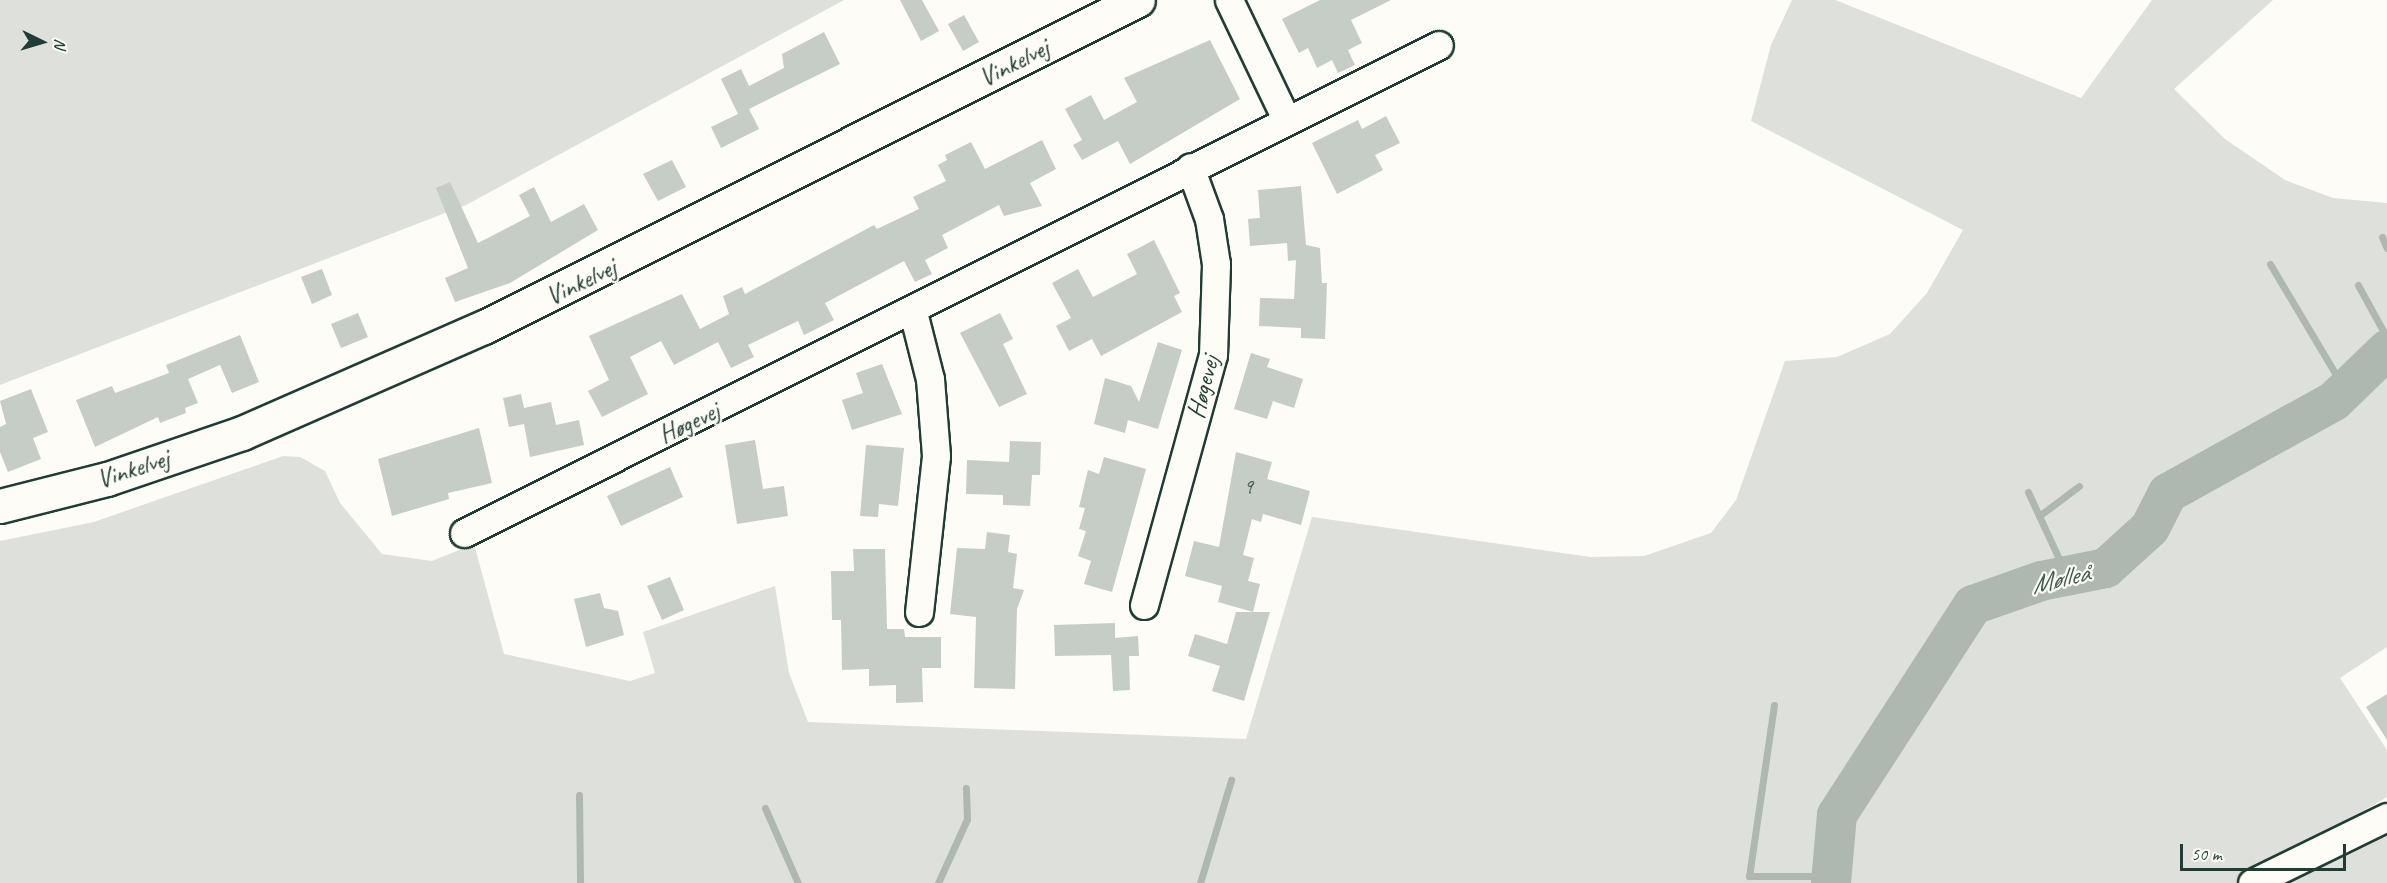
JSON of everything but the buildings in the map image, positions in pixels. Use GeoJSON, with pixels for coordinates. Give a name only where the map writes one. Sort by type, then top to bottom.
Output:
{"type":"FeatureCollection","features":[{"type":"Feature","properties":{"kind":"street","name":"Vinkelvej"},"geometry":{"type":"LineString","coordinates":[[0,506],[107,479],[242,433],[484,327],[1137,0]]}},
{"type":"Feature","properties":{"kind":"street"},"geometry":{"type":"LineString","coordinates":[[1229,0],[1287,121]]}},
{"type":"Feature","properties":{"kind":"street","name":"Høgevej"},"geometry":{"type":"LineString","coordinates":[[464,533],[914,312],[1190,167],[1438,45]]}},
{"type":"Feature","properties":{"kind":"street","name":"Høgevej"},"geometry":{"type":"LineString","coordinates":[[1144,605],[1213,355],[1216,264],[1209,219],[1190,167]]}},
{"type":"Feature","properties":{"kind":"street"},"geometry":{"type":"LineString","coordinates":[[914,312],[930,379],[935,446],[919,612]]}},
{"type":"Feature","properties":{"kind":"street"},"geometry":{"type":"LineString","coordinates":[[2252,883],[2387,817]]}},
{"type":"Feature","properties":{"kind":"shaded area"},"geometry":{"type":"Polygon","coordinates":[[[0,0],[844,0],[466,205],[0,385],[0,0]]]}},
{"type":"Feature","properties":{"kind":"shaded area"},"geometry":{"type":"Polygon","coordinates":[[[1792,0],[1835,0],[2081,98],[2152,0],[2273,0],[2174,89],[2225,139],[2285,180],[2333,198],[2387,203],[2387,647],[2340,678],[2387,750],[2387,797],[2240,883],[0,883],[0,541],[94,522],[283,456],[300,457],[325,471],[340,503],[382,554],[432,561],[474,544],[504,654],[630,681],[655,673],[643,632],[775,586],[789,673],[808,722],[1246,739],[1312,517],[1590,557],[1644,556],[1711,533],[1736,500],[1785,361],[1837,357],[1890,334],[1927,293],[1963,230],[1751,121],[1771,45],[1792,0]]]}},
{"type":"Feature","properties":{"kind":"shaded area"},"geometry":{"type":"Polygon","coordinates":[[[2387,825],[2387,883],[2266,883],[2387,825]]]}},
{"type":"Feature","properties":{"kind":"waterway"},"geometry":{"type":"LineString","coordinates":[[2382,237],[2387,248]]}},
{"type":"Feature","properties":{"kind":"waterway"},"geometry":{"type":"LineString","coordinates":[[2270,264],[2345,390]]}},
{"type":"Feature","properties":{"kind":"waterway"},"geometry":{"type":"LineString","coordinates":[[2358,285],[2387,338]]}},
{"type":"Feature","properties":{"kind":"waterway","name":"Mølleå"},"geometry":{"type":"LineString","coordinates":[[1831,883],[1837,815],[1973,605],[2041,581],[2106,568],[2150,528],[2168,493],[2334,401],[2387,350]]}},
{"type":"Feature","properties":{"kind":"waterway"},"geometry":{"type":"LineString","coordinates":[[2039,516],[2079,486]]}},
{"type":"Feature","properties":{"kind":"waterway"},"geometry":{"type":"LineString","coordinates":[[2028,492],[2067,576]]}},
{"type":"Feature","properties":{"kind":"waterway"},"geometry":{"type":"LineString","coordinates":[[1774,705],[1749,876],[1831,876]]}},
{"type":"Feature","properties":{"kind":"waterway"},"geometry":{"type":"LineString","coordinates":[[1200,883],[1231,780]]}},
{"type":"Feature","properties":{"kind":"waterway"},"geometry":{"type":"LineString","coordinates":[[938,883],[967,819],[966,788]]}},
{"type":"Feature","properties":{"kind":"waterway"},"geometry":{"type":"LineString","coordinates":[[579,795],[580,883]]}},
{"type":"Feature","properties":{"kind":"waterway"},"geometry":{"type":"LineString","coordinates":[[765,808],[798,883]]}}]}
